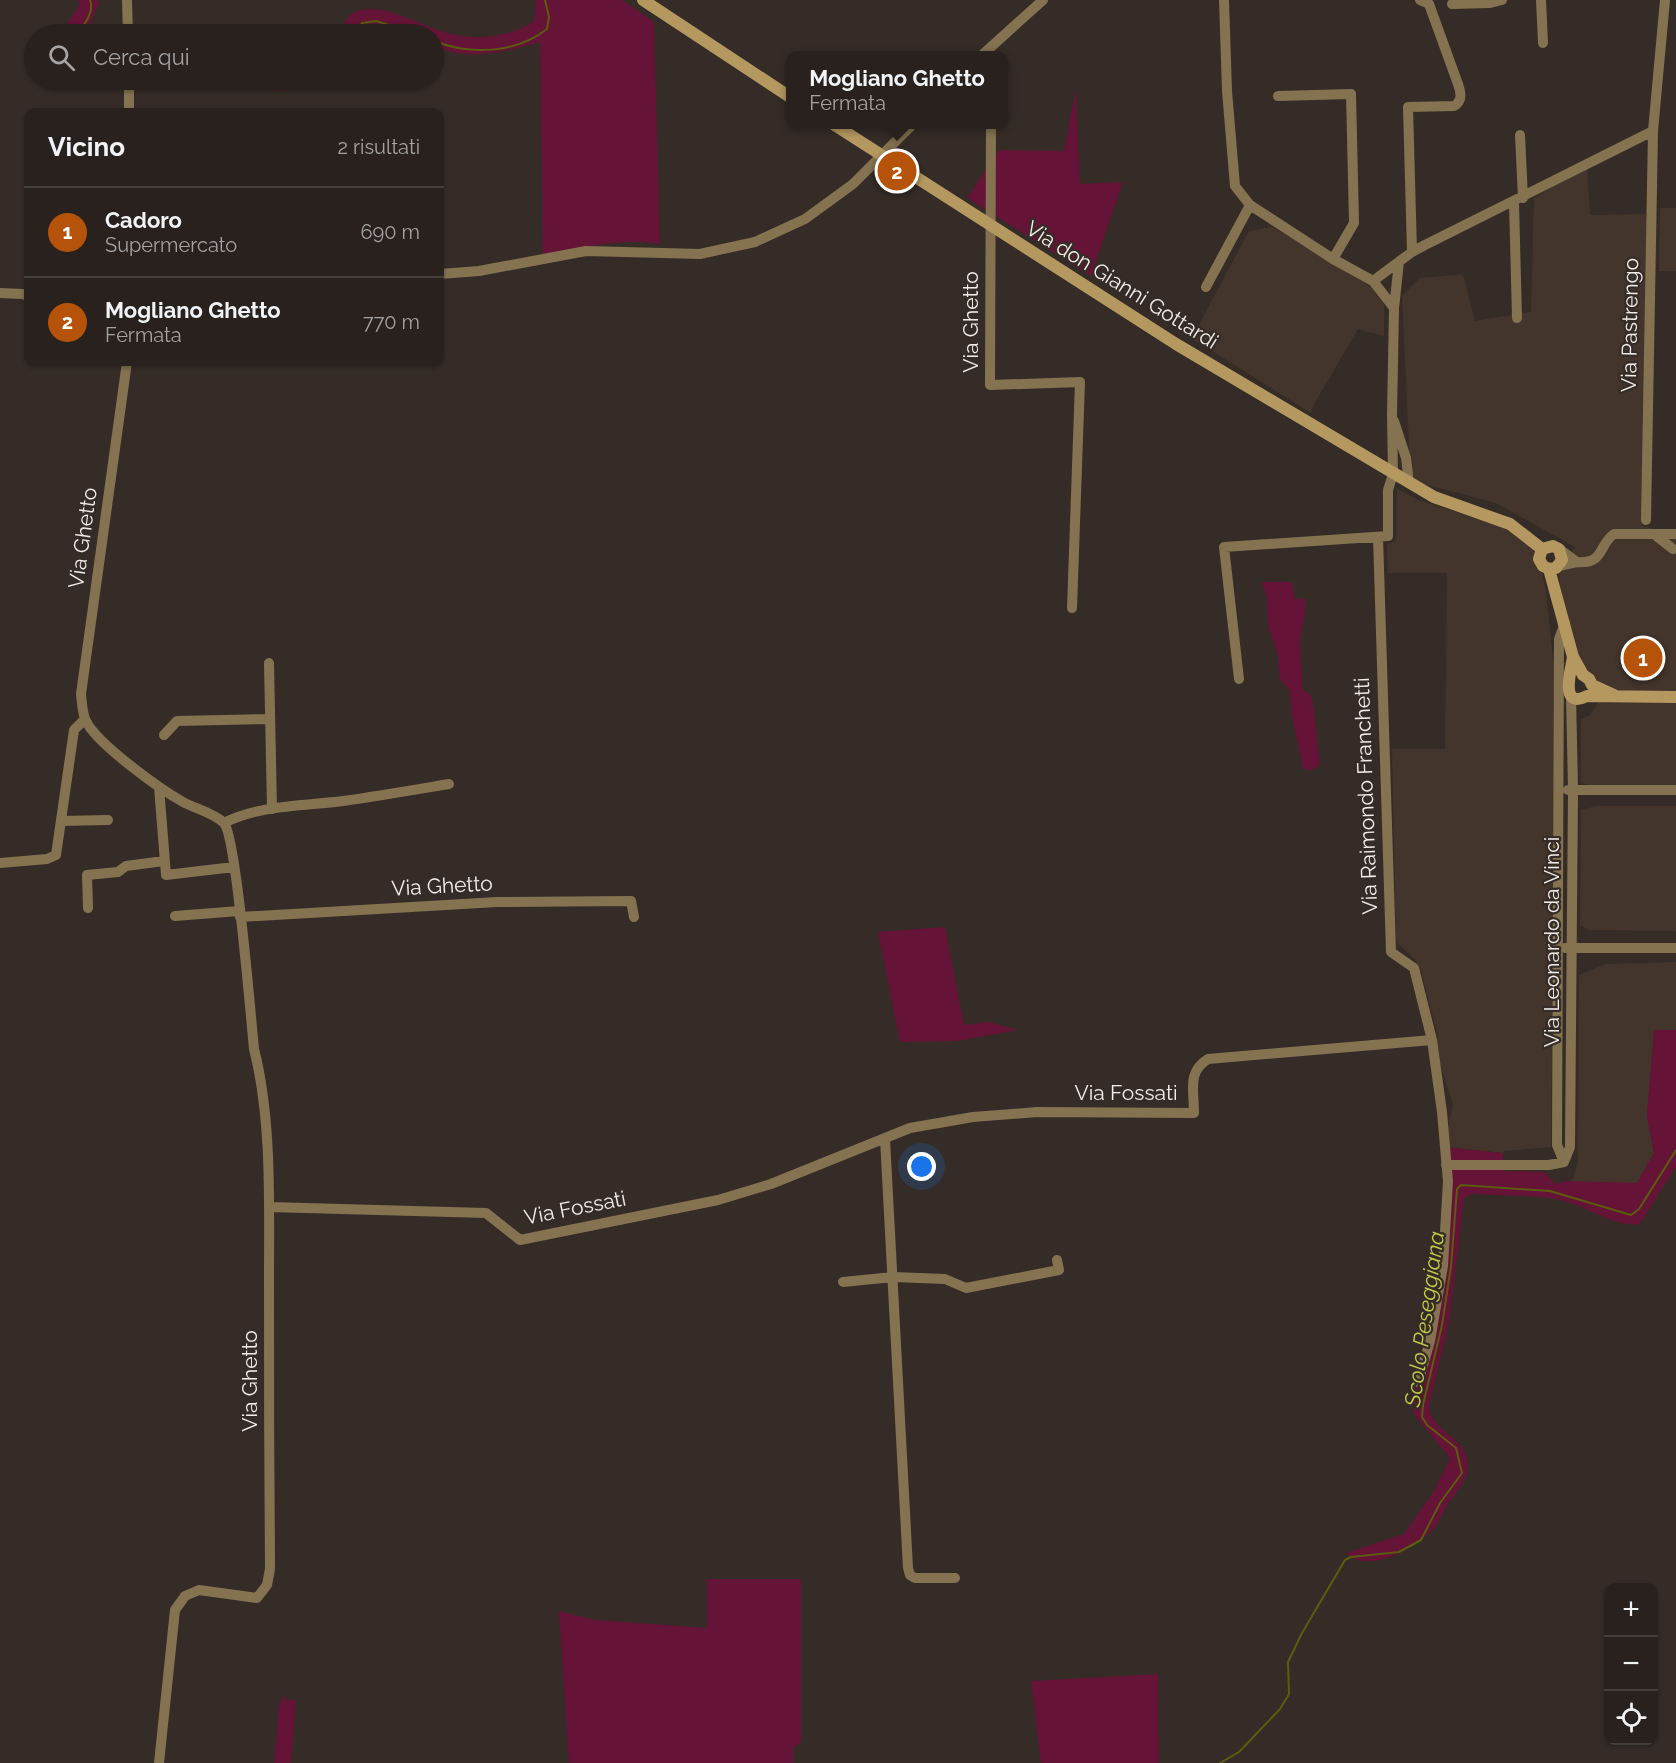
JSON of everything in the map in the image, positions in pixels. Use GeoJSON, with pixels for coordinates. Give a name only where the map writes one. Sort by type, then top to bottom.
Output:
{"type":"FeatureCollection","features":[{"type":"Feature","properties":{"kind":"main road"},"geometry":{"type":"LineString","coordinates":[[643,0],[786,94]]}},
{"type":"Feature","properties":{"kind":"main road","name":"Via don Gianni Gottardi"},"geometry":{"type":"LineString","coordinates":[[840,129],[1176,344],[1393,474],[1434,497],[1509,524],[1542,549]]}},
{"type":"Feature","properties":{"kind":"main road"},"geometry":{"type":"LineString","coordinates":[[1554,567],[1543,566],[1539,559],[1542,549],[1549,546],[1558,548],[1562,556],[1554,567],[1573,657],[1583,675],[1589,679],[1583,694]]}},
{"type":"Feature","properties":{"kind":"main road"},"geometry":{"type":"LineString","coordinates":[[1573,657],[1567,686],[1583,694],[1676,697]]}},
{"type":"Feature","properties":{"kind":"main road"},"geometry":{"type":"LineString","coordinates":[[1570,679],[1578,674],[1583,675]]}},
{"type":"Feature","properties":{"kind":"street"},"geometry":{"type":"LineString","coordinates":[[127,0],[128,24]]}},
{"type":"Feature","properties":{"kind":"street"},"geometry":{"type":"LineString","coordinates":[[991,51],[1043,0]]}},
{"type":"Feature","properties":{"kind":"street"},"geometry":{"type":"LineString","coordinates":[[1224,0],[1227,91],[1235,186],[1250,205],[1333,259],[1373,281],[1394,308]]}},
{"type":"Feature","properties":{"kind":"street"},"geometry":{"type":"LineString","coordinates":[[1412,252],[1408,107],[1454,106],[1459,103],[1461,97],[1429,4],[1420,0]]}},
{"type":"Feature","properties":{"kind":"street"},"geometry":{"type":"LineString","coordinates":[[1452,4],[1490,3],[1502,0]]}},
{"type":"Feature","properties":{"kind":"street"},"geometry":{"type":"LineString","coordinates":[[1541,0],[1543,43]]}},
{"type":"Feature","properties":{"kind":"street","name":"Via Pastrengo"},"geometry":{"type":"LineString","coordinates":[[1646,520],[1653,131],[1661,1]]}},
{"type":"Feature","properties":{"kind":"street"},"geometry":{"type":"LineString","coordinates":[[129,90],[129,108]]}},
{"type":"Feature","properties":{"kind":"street"},"geometry":{"type":"LineString","coordinates":[[1278,96],[1351,94],[1354,223],[1333,259]]}},
{"type":"Feature","properties":{"kind":"street"},"geometry":{"type":"LineString","coordinates":[[444,274],[491,269],[586,251],[700,254],[755,242],[806,219],[853,184],[909,129]]}},
{"type":"Feature","properties":{"kind":"street","name":"Via Ghetto"},"geometry":{"type":"LineString","coordinates":[[991,129],[990,385],[1080,382],[1072,608]]}},
{"type":"Feature","properties":{"kind":"street"},"geometry":{"type":"LineString","coordinates":[[1373,281],[1412,252],[1653,131]]}},
{"type":"Feature","properties":{"kind":"street"},"geometry":{"type":"LineString","coordinates":[[1517,318],[1520,135]]}},
{"type":"Feature","properties":{"kind":"street"},"geometry":{"type":"LineString","coordinates":[[1206,286],[1250,205]]}},
{"type":"Feature","properties":{"kind":"street"},"geometry":{"type":"LineString","coordinates":[[1393,474],[1394,308],[1399,262]]}},
{"type":"Feature","properties":{"kind":"street"},"geometry":{"type":"LineString","coordinates":[[0,293],[24,294]]}},
{"type":"Feature","properties":{"kind":"street","name":"Via Ghetto"},"geometry":{"type":"LineString","coordinates":[[85,719],[81,694],[126,366]]}},
{"type":"Feature","properties":{"kind":"street"},"geometry":{"type":"LineString","coordinates":[[1392,415],[1406,458],[1409,483]]}},
{"type":"Feature","properties":{"kind":"street","name":"Via Raimondo Franchetti"},"geometry":{"type":"LineString","coordinates":[[1393,474],[1388,490],[1388,536],[1378,537],[1391,952],[1414,968],[1432,1040]]}},
{"type":"Feature","properties":{"kind":"street"},"geometry":{"type":"LineString","coordinates":[[1554,567],[1595,559],[1610,536],[1614,534],[1676,534]]}},
{"type":"Feature","properties":{"kind":"street"},"geometry":{"type":"LineString","coordinates":[[1654,534],[1674,550]]}},
{"type":"Feature","properties":{"kind":"street"},"geometry":{"type":"LineString","coordinates":[[1674,550],[1670,543],[1676,534]]}},
{"type":"Feature","properties":{"kind":"street"},"geometry":{"type":"LineString","coordinates":[[1239,678],[1224,547],[1378,537]]}},
{"type":"Feature","properties":{"kind":"street"},"geometry":{"type":"LineString","coordinates":[[1558,548],[1577,562]]}},
{"type":"Feature","properties":{"kind":"street"},"geometry":{"type":"LineString","coordinates":[[1446,1165],[1549,1165],[1564,1162],[1557,1145],[1557,947],[1559,639],[1565,624]]}},
{"type":"Feature","properties":{"kind":"street"},"geometry":{"type":"LineString","coordinates":[[269,663],[272,809]]}},
{"type":"Feature","properties":{"kind":"street","name":"Via Leonardo da Vinci"},"geometry":{"type":"LineString","coordinates":[[1564,1162],[1570,1147],[1573,721],[1583,694]]}},
{"type":"Feature","properties":{"kind":"street"},"geometry":{"type":"LineString","coordinates":[[0,863],[47,859],[56,855],[74,730],[85,719],[96,735],[159,788],[224,823],[236,817],[272,809],[449,784]]}},
{"type":"Feature","properties":{"kind":"street"},"geometry":{"type":"LineString","coordinates":[[164,735],[177,721],[270,719]]}},
{"type":"Feature","properties":{"kind":"street"},"geometry":{"type":"LineString","coordinates":[[159,788],[166,875],[234,867]]}},
{"type":"Feature","properties":{"kind":"street"},"geometry":{"type":"LineString","coordinates":[[1559,790],[1676,790]]}},
{"type":"Feature","properties":{"kind":"street"},"geometry":{"type":"LineString","coordinates":[[61,821],[108,820]]}},
{"type":"Feature","properties":{"kind":"street","name":"Via Ghetto"},"geometry":{"type":"LineString","coordinates":[[159,1763],[175,1610],[185,1596],[199,1590],[257,1598],[267,1585],[270,1569],[269,1207],[265,1108],[261,1073],[254,1049],[231,841],[224,823]]}},
{"type":"Feature","properties":{"kind":"street"},"geometry":{"type":"LineString","coordinates":[[88,908],[87,874],[118,872],[126,866],[165,861]]}},
{"type":"Feature","properties":{"kind":"street","name":"Via Ghetto"},"geometry":{"type":"LineString","coordinates":[[175,916],[497,902],[631,901],[634,917]]}},
{"type":"Feature","properties":{"kind":"street"},"geometry":{"type":"LineString","coordinates":[[1557,947],[1676,948]]}},
{"type":"Feature","properties":{"kind":"street"},"geometry":{"type":"LineString","coordinates":[[1418,1382],[1430,1341],[1443,1266],[1448,1181],[1442,1112],[1432,1040]]}},
{"type":"Feature","properties":{"kind":"street","name":"Via Fossati"},"geometry":{"type":"LineString","coordinates":[[269,1207],[486,1213],[520,1240],[718,1200],[771,1184],[910,1128],[973,1117],[1037,1112],[1194,1113],[1194,1074],[1198,1066],[1208,1059],[1432,1040]]}},
{"type":"Feature","properties":{"kind":"street"},"geometry":{"type":"LineString","coordinates":[[885,1139],[908,1568],[910,1575],[915,1578],[955,1578]]}},
{"type":"Feature","properties":{"kind":"street"},"geometry":{"type":"LineString","coordinates":[[843,1282],[893,1278],[945,1279],[966,1288],[1059,1270],[1058,1260]]}},
{"type":"Feature","properties":{"kind":"shaded area"},"geometry":{"type":"Polygon","coordinates":[[[78,0],[98,0],[99,4],[90,24],[66,24],[80,5],[78,0]]]}},
{"type":"Feature","properties":{"kind":"shaded area"},"geometry":{"type":"Polygon","coordinates":[[[536,0],[622,0],[654,22],[660,244],[616,243],[543,259],[540,42],[486,54],[460,54],[444,50],[444,32],[472,37],[500,35],[534,21],[536,0]]]}},
{"type":"Feature","properties":{"kind":"shaded area"},"geometry":{"type":"Polygon","coordinates":[[[360,10],[380,10],[422,24],[344,24],[351,14],[360,10]]]}},
{"type":"Feature","properties":{"kind":"shaded area"},"geometry":{"type":"Polygon","coordinates":[[[1076,88],[1080,184],[1123,182],[1091,276],[967,198],[999,150],[1064,151],[1076,88]]]}},
{"type":"Feature","properties":{"kind":"shaded area"},"geometry":{"type":"Polygon","coordinates":[[[1587,166],[1590,215],[1647,214],[1642,526],[1654,529],[1676,529],[1676,787],[1596,787],[1581,783],[1581,719],[1590,715],[1600,700],[1599,682],[1584,669],[1561,601],[1559,572],[1575,547],[1496,503],[1424,484],[1414,477],[1410,468],[1402,296],[1420,278],[1463,274],[1475,321],[1531,312],[1534,198],[1587,166]]]}},
{"type":"Feature","properties":{"kind":"shaded area"},"geometry":{"type":"Polygon","coordinates":[[[1660,208],[1676,208],[1676,271],[1659,271],[1660,208]]]}},
{"type":"Feature","properties":{"kind":"shaded area"},"geometry":{"type":"Polygon","coordinates":[[[1273,227],[1371,287],[1384,305],[1384,336],[1358,329],[1311,413],[1193,339],[1249,231],[1273,227]]]}},
{"type":"Feature","properties":{"kind":"shaded area"},"geometry":{"type":"Polygon","coordinates":[[[1397,489],[1421,501],[1515,530],[1537,548],[1546,592],[1555,676],[1551,1147],[1504,1151],[1503,1153],[1444,1147],[1453,1104],[1435,1048],[1438,1036],[1420,967],[1414,958],[1397,943],[1396,937],[1392,749],[1445,749],[1447,573],[1388,573],[1387,544],[1396,539],[1397,489]]]}},
{"type":"Feature","properties":{"kind":"shaded area"},"geometry":{"type":"Polygon","coordinates":[[[1262,582],[1292,582],[1295,599],[1305,598],[1300,642],[1303,690],[1312,696],[1320,763],[1309,771],[1303,768],[1292,716],[1290,691],[1280,679],[1278,656],[1268,625],[1267,598],[1262,582]]]}},
{"type":"Feature","properties":{"kind":"shaded area"},"geometry":{"type":"Polygon","coordinates":[[[1596,806],[1676,806],[1676,931],[1589,930],[1580,925],[1581,810],[1596,806]]]}},
{"type":"Feature","properties":{"kind":"shaded area"},"geometry":{"type":"Polygon","coordinates":[[[945,927],[964,1025],[989,1022],[1018,1030],[957,1041],[900,1042],[878,932],[945,927]]]}},
{"type":"Feature","properties":{"kind":"shaded area"},"geometry":{"type":"Polygon","coordinates":[[[1676,962],[1676,1030],[1654,1031],[1647,1116],[1654,1153],[1637,1184],[1566,1182],[1573,1179],[1578,1162],[1579,975],[1606,964],[1676,962]]]}},
{"type":"Feature","properties":{"kind":"shaded area"},"geometry":{"type":"Polygon","coordinates":[[[1654,1030],[1676,1030],[1676,1166],[1640,1224],[1614,1221],[1574,1204],[1554,1199],[1476,1194],[1464,1198],[1449,1322],[1429,1406],[1436,1423],[1461,1446],[1466,1454],[1468,1470],[1461,1486],[1436,1525],[1426,1536],[1392,1556],[1367,1561],[1355,1559],[1346,1553],[1404,1534],[1436,1488],[1450,1458],[1413,1413],[1418,1371],[1441,1279],[1444,1147],[1503,1153],[1504,1171],[1544,1172],[1556,1184],[1565,1181],[1637,1183],[1654,1153],[1647,1116],[1654,1030]]]}},
{"type":"Feature","properties":{"kind":"shaded area"},"geometry":{"type":"Polygon","coordinates":[[[707,1579],[801,1579],[801,1742],[793,1748],[793,1763],[569,1763],[559,1611],[595,1620],[707,1628],[707,1579]]]}},
{"type":"Feature","properties":{"kind":"shaded area"},"geometry":{"type":"Polygon","coordinates":[[[1158,1674],[1159,1763],[1041,1763],[1031,1681],[1158,1674]]]}},
{"type":"Feature","properties":{"kind":"shaded area"},"geometry":{"type":"Polygon","coordinates":[[[284,1694],[285,1700],[296,1700],[291,1763],[274,1763],[279,1706],[284,1694]]]}},
{"type":"Feature","properties":{"kind":"waterway"},"geometry":{"type":"LineString","coordinates":[[84,24],[90,14],[90,0]]}},
{"type":"Feature","properties":{"kind":"waterway"},"geometry":{"type":"LineString","coordinates":[[444,45],[462,49],[492,50],[521,43],[547,29],[549,17],[545,0]]}},
{"type":"Feature","properties":{"kind":"waterway"},"geometry":{"type":"LineString","coordinates":[[361,24],[376,21],[386,24]]}},
{"type":"Feature","properties":{"kind":"waterway","name":"Scolo Peseggiana"},"geometry":{"type":"LineString","coordinates":[[1220,1763],[1239,1752],[1280,1709],[1289,1694],[1288,1662],[1302,1633],[1345,1560],[1351,1557],[1399,1552],[1421,1540],[1440,1503],[1462,1473],[1456,1448],[1427,1425],[1422,1417],[1442,1325],[1451,1266],[1457,1189],[1461,1185],[1550,1191],[1631,1215],[1639,1209],[1676,1150]]}},
{"type":"Feature","properties":{"kind":"place","name":"Mogliano Ghetto"},"geometry":{"type":"Point","coordinates":[897,171]}},
{"type":"Feature","properties":{"kind":"place","name":"Cadoro"},"geometry":{"type":"Point","coordinates":[1643,658]}}]}
